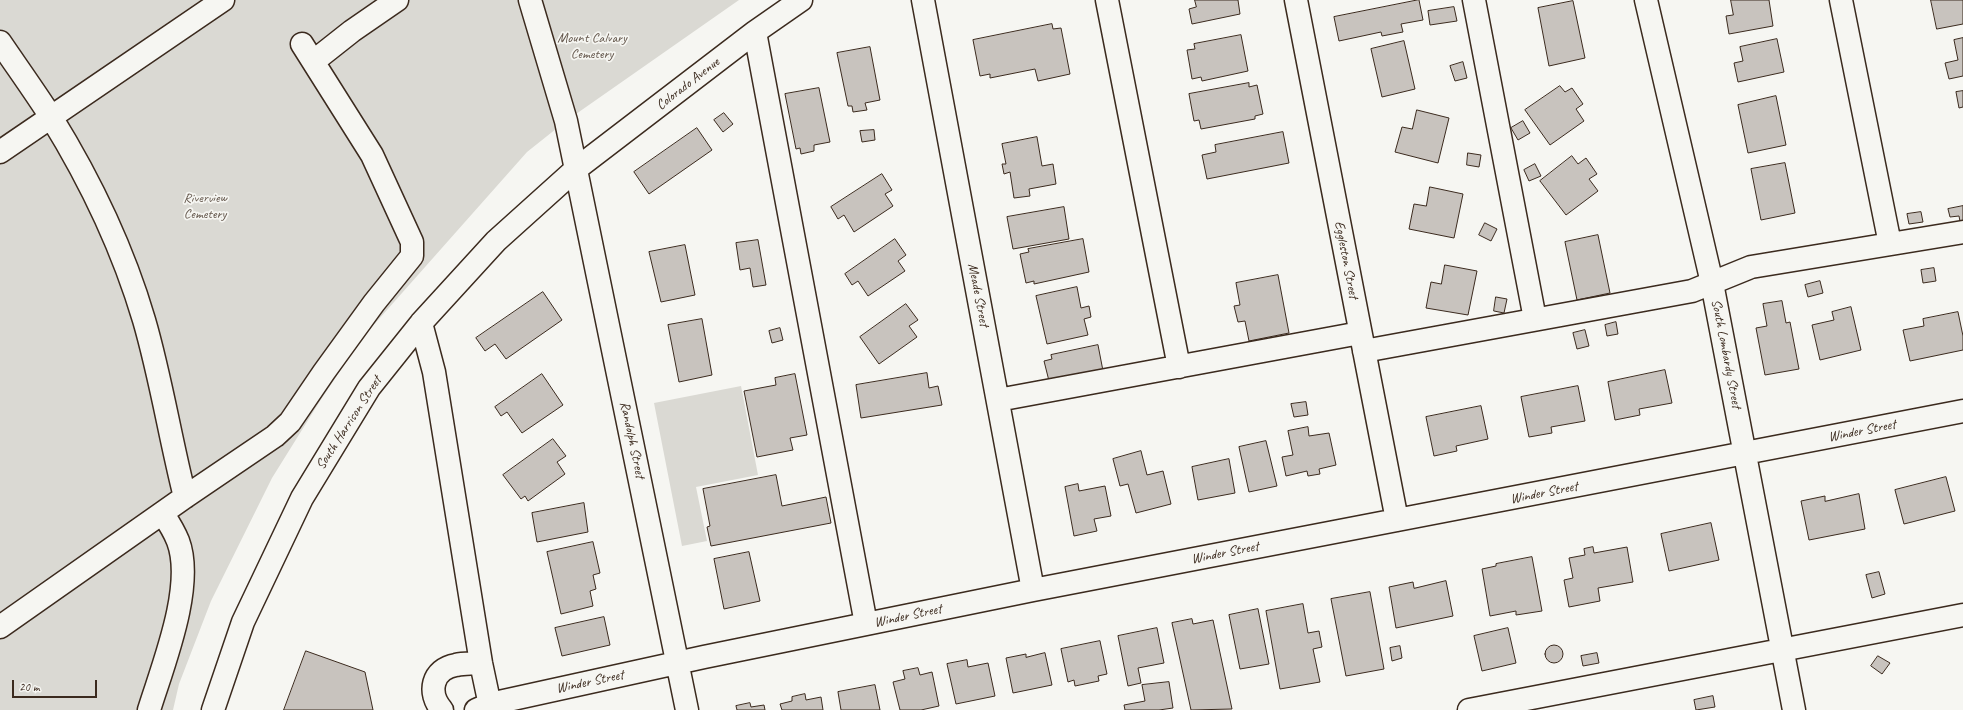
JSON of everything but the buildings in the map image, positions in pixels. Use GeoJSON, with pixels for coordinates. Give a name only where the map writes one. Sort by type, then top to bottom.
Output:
{"type":"FeatureCollection","features":[{"type":"Feature","properties":{"kind":"street"},"geometry":{"type":"LineString","coordinates":[[0,152],[223,0]]}},
{"type":"Feature","properties":{"kind":"street"},"geometry":{"type":"LineString","coordinates":[[0,627],[163,514],[185,497],[261,447],[290,422],[370,309],[412,256],[412,242],[372,155],[308,53],[352,31],[398,0]]}},
{"type":"Feature","properties":{"kind":"street","name":"Randolph Street"},"geometry":{"type":"LineString","coordinates":[[530,0],[566,120],[687,710]]}},
{"type":"Feature","properties":{"kind":"street","name":"Colorado Avenue"},"geometry":{"type":"LineString","coordinates":[[576,169],[755,32],[801,0]]}},
{"type":"Feature","properties":{"kind":"street","name":"Meade Street"},"geometry":{"type":"LineString","coordinates":[[923,0],[1033,590]]}},
{"type":"Feature","properties":{"kind":"street"},"geometry":{"type":"LineString","coordinates":[[1107,0],[1179,367]]}},
{"type":"Feature","properties":{"kind":"street","name":"Eggleston Street"},"geometry":{"type":"LineString","coordinates":[[1296,0],[1397,520]]}},
{"type":"Feature","properties":{"kind":"street"},"geometry":{"type":"LineString","coordinates":[[1474,0],[1535,319]]}},
{"type":"Feature","properties":{"kind":"street","name":"South Lombardy Street"},"geometry":{"type":"LineString","coordinates":[[1646,0],[1712,283],[1794,710]]}},
{"type":"Feature","properties":{"kind":"street"},"geometry":{"type":"LineString","coordinates":[[1841,0],[1890,244]]}},
{"type":"Feature","properties":{"kind":"street"},"geometry":{"type":"LineString","coordinates":[[755,32],[866,624]]}},
{"type":"Feature","properties":{"kind":"street"},"geometry":{"type":"LineString","coordinates":[[0,42],[51,117],[97,201],[128,277],[147,334],[185,497]]}},
{"type":"Feature","properties":{"kind":"street","name":"South Harrison Street"},"geometry":{"type":"LineString","coordinates":[[213,710],[243,622],[302,498],[369,388],[421,323],[496,241],[576,169]]}},
{"type":"Feature","properties":{"kind":"street"},"geometry":{"type":"LineString","coordinates":[[998,400],[1179,367],[1535,319],[1692,291],[1751,267],[1963,232]]}},
{"type":"Feature","properties":{"kind":"street"},"geometry":{"type":"LineString","coordinates":[[421,323],[434,372],[481,664],[485,708]]}},
{"type":"Feature","properties":{"kind":"street","name":"Winder Street"},"geometry":{"type":"LineString","coordinates":[[485,708],[677,663],[1033,590],[1963,411]]}},
{"type":"Feature","properties":{"kind":"street"},"geometry":{"type":"LineString","coordinates":[[149,710],[175,624],[181,587],[182,557],[178,542],[163,514]]}},
{"type":"Feature","properties":{"kind":"street"},"geometry":{"type":"LineString","coordinates":[[1468,710],[1963,615]]}},
{"type":"Feature","properties":{"kind":"street"},"geometry":{"type":"LineString","coordinates":[[442,710],[435,703],[432,693],[438,675],[454,665],[481,664]]}},
{"type":"Feature","properties":{"kind":"green space","name":"Riverview Cemetery"},"geometry":{"type":"Polygon","coordinates":[[[0,0],[739,0],[566,121],[527,152],[363,337],[320,401],[272,478],[211,601],[179,684],[173,710],[0,710],[0,0]]]}},
{"type":"Feature","properties":{"kind":"green space"},"geometry":{"type":"Polygon","coordinates":[[[741,386],[758,475],[696,487],[707,541],[682,546],[654,403],[741,386]]]}},
{"type":"Feature","properties":{"kind":"park label","name":"Mount Calvary Cemetery"},"geometry":{"type":"Point","coordinates":[592,46]}}]}
